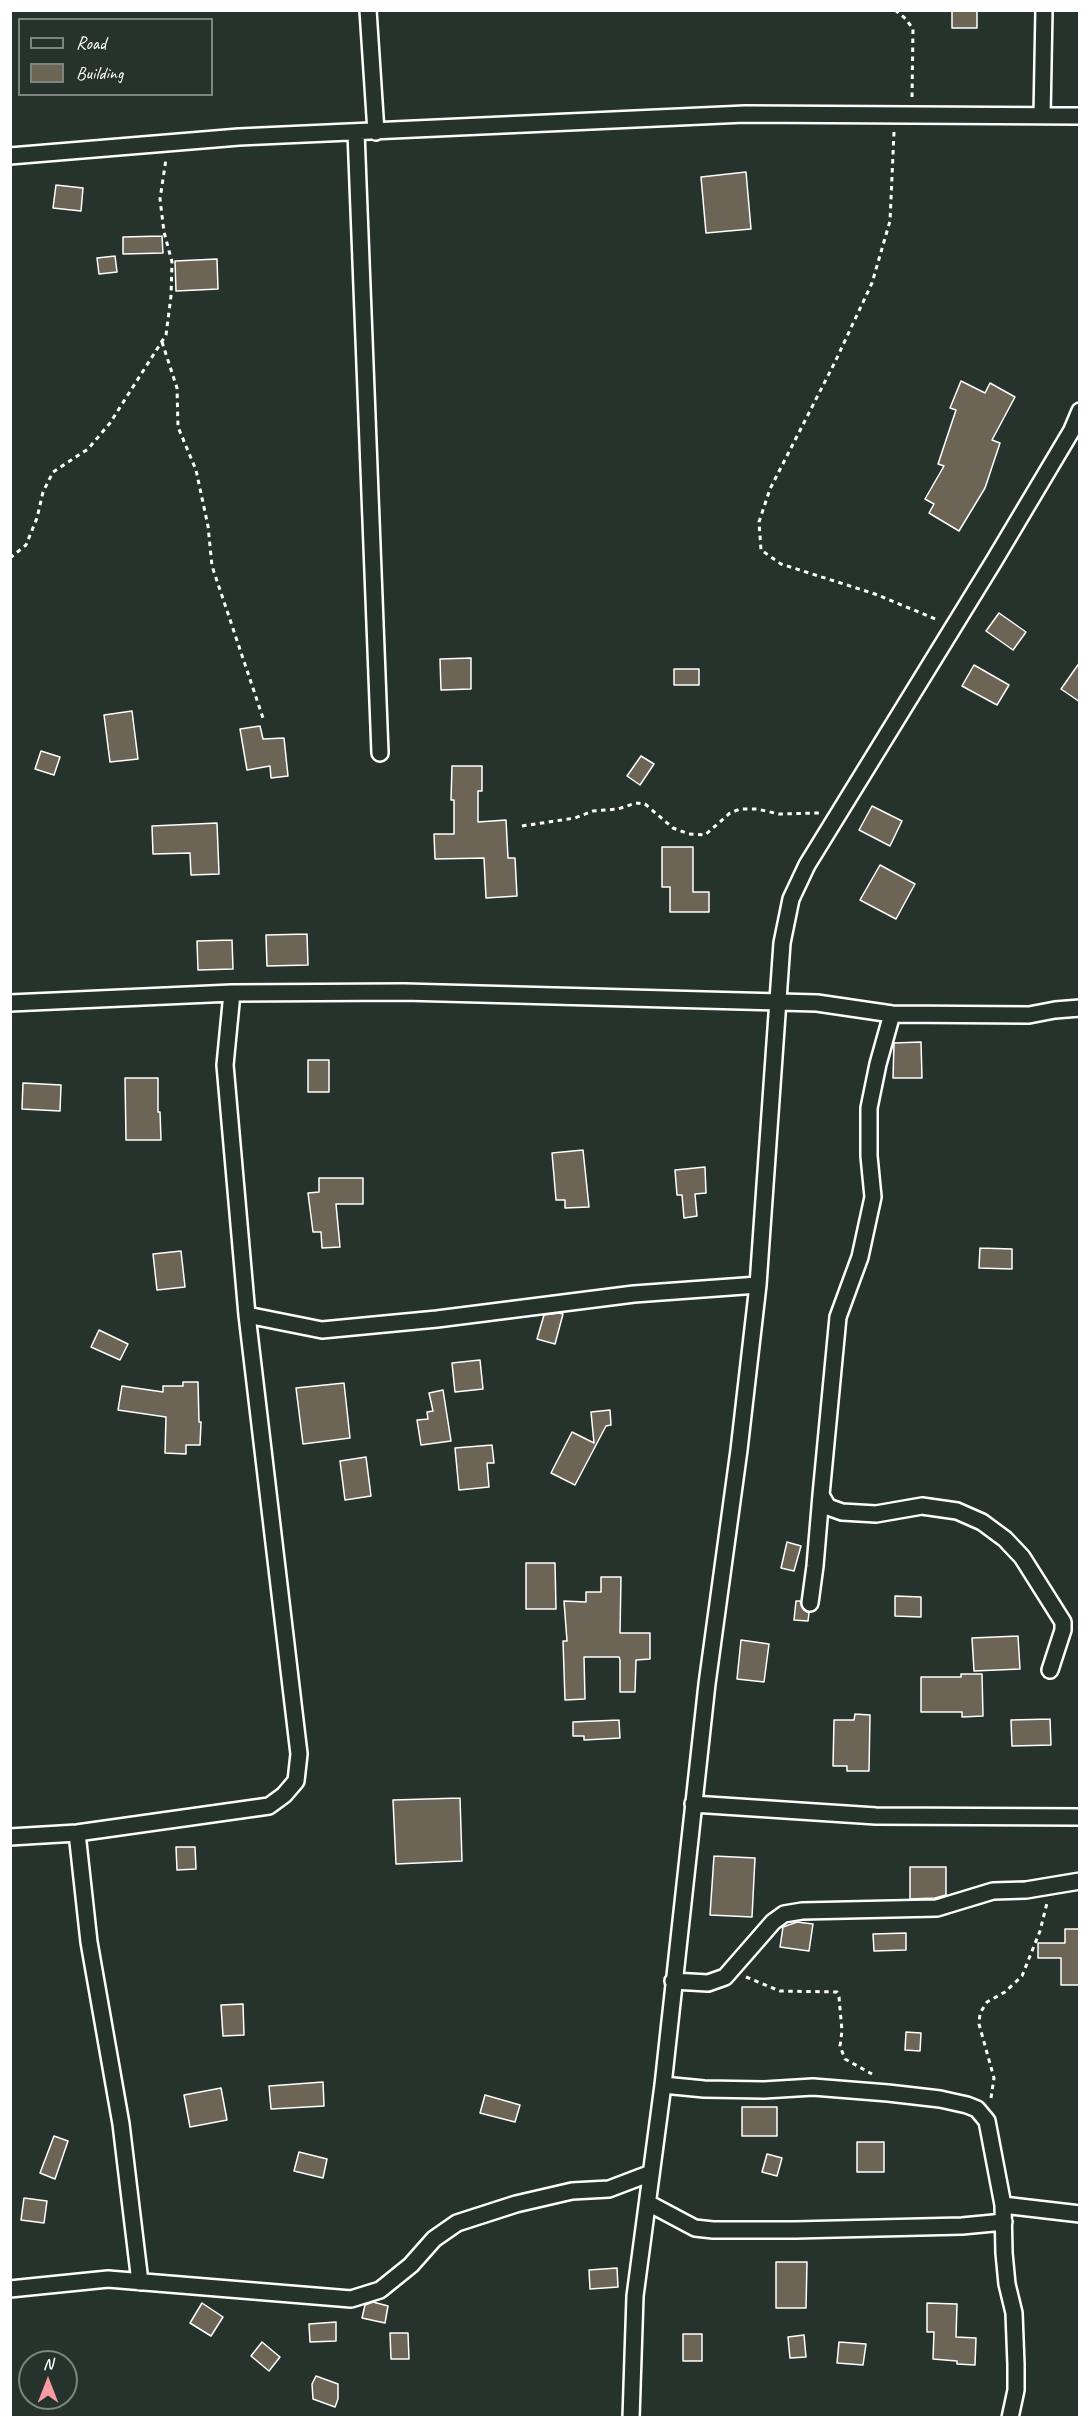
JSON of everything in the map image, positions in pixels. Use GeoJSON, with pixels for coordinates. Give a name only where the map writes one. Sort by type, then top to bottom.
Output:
{"type":"FeatureCollection","features":[{"type":"Feature","properties":{"kind":"street"},"geometry":{"type":"LineString","coordinates":[[368,10],[376,132]]}},
{"type":"Feature","properties":{"kind":"street"},"geometry":{"type":"LineString","coordinates":[[1042,116],[1044,10]]}},
{"type":"Feature","properties":{"kind":"street"},"geometry":{"type":"LineString","coordinates":[[10,156],[169,143],[356,132],[746,114],[1080,116]]}},
{"type":"Feature","properties":{"kind":"street"},"geometry":{"type":"LineString","coordinates":[[356,132],[380,753]]}},
{"type":"Feature","properties":{"kind":"street"},"geometry":{"type":"LineString","coordinates":[[631,2418],[634,2316],[663,2085],[693,1804],[758,1285],[782,943],[791,899],[807,865],[837,814],[954,627],[1072,430],[1080,411]]}},
{"type":"Feature","properties":{"kind":"street"},"geometry":{"type":"LineString","coordinates":[[10,1003],[232,993],[404,992],[777,1002],[817,1004],[892,1014],[1029,1015],[1080,1008]]}},
{"type":"Feature","properties":{"kind":"street"},"geometry":{"type":"LineString","coordinates":[[10,1837],[77,1833],[269,1806],[284,1795],[296,1781],[299,1754],[247,1315],[225,1065],[232,993]]}},
{"type":"Feature","properties":{"kind":"street"},"geometry":{"type":"LineString","coordinates":[[810,1603],[837,1317],[860,1257],[873,1197],[869,1156],[869,1108],[892,1014]]}},
{"type":"Feature","properties":{"kind":"street"},"geometry":{"type":"LineString","coordinates":[[247,1315],[322,1330],[437,1319],[644,1293],[758,1285]]}},
{"type":"Feature","properties":{"kind":"street"},"geometry":{"type":"LineString","coordinates":[[821,1495],[828,1507],[842,1512],[876,1514],[922,1506],[957,1511],[982,1522],[1005,1539],[1023,1557],[1063,1622],[1063,1630],[1050,1670]]}},
{"type":"Feature","properties":{"kind":"street"},"geometry":{"type":"LineString","coordinates":[[693,1804],[876,1816],[1080,1817]]}},
{"type":"Feature","properties":{"kind":"street"},"geometry":{"type":"LineString","coordinates":[[77,1833],[89,1942],[121,2124],[140,2282]]}},
{"type":"Feature","properties":{"kind":"street"},"geometry":{"type":"LineString","coordinates":[[674,1981],[708,1983],[725,1977],[773,1923],[784,1914],[802,1911],[937,1908],[993,1891],[1050,1887],[1080,1881]]}},
{"type":"Feature","properties":{"kind":"street"},"geometry":{"type":"LineString","coordinates":[[663,2085],[704,2090],[813,2087],[897,2094],[967,2104],[977,2109],[987,2121],[1003,2205],[1006,2274],[1014,2313],[1016,2365],[1016,2390],[1010,2418]]}},
{"type":"Feature","properties":{"kind":"street"},"geometry":{"type":"LineString","coordinates":[[10,2289],[108,2279],[351,2300],[380,2290],[411,2265],[434,2239],[457,2223],[516,2204],[572,2191],[609,2189],[651,2173]]}},
{"type":"Feature","properties":{"kind":"street"},"geometry":{"type":"LineString","coordinates":[[648,2203],[695,2228],[712,2230],[962,2226],[1004,2222]]}},
{"type":"Feature","properties":{"kind":"street"},"geometry":{"type":"LineString","coordinates":[[1003,2205],[1080,2214]]}},
{"type":"Feature","properties":{"kind":"path"},"geometry":{"type":"LineString","coordinates":[[895,10],[913,29],[910,115]]}},
{"type":"Feature","properties":{"kind":"path"},"geometry":{"type":"LineString","coordinates":[[894,115],[890,221],[872,283],[835,362],[770,489],[759,522],[762,550],[781,564],[875,594],[954,627]]}},
{"type":"Feature","properties":{"kind":"path"},"geometry":{"type":"LineString","coordinates":[[10,558],[26,545],[53,472],[88,449],[110,423],[166,336],[172,262],[164,232],[160,199],[169,143]]}},
{"type":"Feature","properties":{"kind":"path"},"geometry":{"type":"LineString","coordinates":[[162,342],[177,388],[178,427],[199,481],[208,526],[212,566],[263,718]]}},
{"type":"Feature","properties":{"kind":"path"},"geometry":{"type":"LineString","coordinates":[[522,826],[575,818],[592,811],[636,803],[645,804],[674,828],[688,834],[705,835],[730,813],[740,809],[757,809],[779,814],[837,814]]}},
{"type":"Feature","properties":{"kind":"path"},"geometry":{"type":"LineString","coordinates":[[987,2121],[994,2078],[979,2024],[980,2013],[987,2002],[1005,1992],[1022,1976],[1040,1931],[1050,1887]]}},
{"type":"Feature","properties":{"kind":"path"},"geometry":{"type":"LineString","coordinates":[[731,1970],[780,1991],[837,1992],[842,2031],[840,2046],[845,2059],[888,2083],[897,2094]]}},
{"type":"Feature","properties":{"kind":"building"},"geometry":{"type":"Polygon","coordinates":[[[952,10],[977,10],[977,28],[952,28],[952,10]]]}},
{"type":"Feature","properties":{"kind":"building"},"geometry":{"type":"Polygon","coordinates":[[[746,172],[751,229],[706,233],[701,177],[746,172]]]}},
{"type":"Feature","properties":{"kind":"building"},"geometry":{"type":"Polygon","coordinates":[[[56,185],[83,188],[81,211],[53,208],[56,185]]]}},
{"type":"Feature","properties":{"kind":"building"},"geometry":{"type":"Polygon","coordinates":[[[162,236],[163,253],[123,254],[123,237],[162,236]]]}},
{"type":"Feature","properties":{"kind":"building"},"geometry":{"type":"Polygon","coordinates":[[[115,256],[117,272],[99,274],[97,258],[115,256]]]}},
{"type":"Feature","properties":{"kind":"building"},"geometry":{"type":"Polygon","coordinates":[[[217,259],[218,289],[176,291],[175,261],[217,259]]]}},
{"type":"Feature","properties":{"kind":"building"},"geometry":{"type":"Polygon","coordinates":[[[961,381],[985,393],[990,383],[1015,397],[992,440],[1000,443],[985,488],[959,531],[929,513],[934,504],[925,499],[944,466],[938,464],[956,410],[950,408],[961,381]]]}},
{"type":"Feature","properties":{"kind":"building"},"geometry":{"type":"Polygon","coordinates":[[[999,613],[1026,632],[1013,650],[986,631],[999,613]]]}},
{"type":"Feature","properties":{"kind":"building"},"geometry":{"type":"Polygon","coordinates":[[[471,658],[471,689],[441,690],[440,659],[471,658]]]}},
{"type":"Feature","properties":{"kind":"building"},"geometry":{"type":"Polygon","coordinates":[[[1080,662],[1080,702],[1061,689],[1080,662]]]}},
{"type":"Feature","properties":{"kind":"building"},"geometry":{"type":"Polygon","coordinates":[[[974,665],[1009,685],[997,705],[962,686],[974,665]]]}},
{"type":"Feature","properties":{"kind":"building"},"geometry":{"type":"Polygon","coordinates":[[[674,669],[699,669],[699,685],[674,685],[674,669]]]}},
{"type":"Feature","properties":{"kind":"building"},"geometry":{"type":"Polygon","coordinates":[[[132,711],[138,759],[110,762],[104,715],[132,711]]]}},
{"type":"Feature","properties":{"kind":"building"},"geometry":{"type":"Polygon","coordinates":[[[260,726],[263,739],[284,738],[288,776],[271,778],[270,766],[247,770],[240,729],[260,726]]]}},
{"type":"Feature","properties":{"kind":"building"},"geometry":{"type":"Polygon","coordinates":[[[41,751],[60,757],[54,775],[35,769],[41,751]]]}},
{"type":"Feature","properties":{"kind":"building"},"geometry":{"type":"Polygon","coordinates":[[[641,756],[654,764],[640,785],[627,776],[641,756]]]}},
{"type":"Feature","properties":{"kind":"building"},"geometry":{"type":"Polygon","coordinates":[[[452,766],[482,766],[482,791],[478,791],[478,822],[506,820],[508,858],[515,858],[517,896],[486,898],[484,858],[435,859],[434,834],[454,834],[454,800],[451,800],[452,766]]]}},
{"type":"Feature","properties":{"kind":"building"},"geometry":{"type":"Polygon","coordinates":[[[872,806],[902,821],[890,846],[859,830],[872,806]]]}},
{"type":"Feature","properties":{"kind":"building"},"geometry":{"type":"Polygon","coordinates":[[[217,823],[219,874],[191,875],[190,853],[153,854],[152,826],[217,823]]]}},
{"type":"Feature","properties":{"kind":"building"},"geometry":{"type":"Polygon","coordinates":[[[662,847],[693,847],[693,892],[709,892],[709,912],[670,912],[670,887],[662,887],[662,847]]]}},
{"type":"Feature","properties":{"kind":"building"},"geometry":{"type":"Polygon","coordinates":[[[880,865],[915,884],[896,919],[860,900],[880,865]]]}},
{"type":"Feature","properties":{"kind":"building"},"geometry":{"type":"Polygon","coordinates":[[[307,934],[308,965],[267,966],[266,935],[307,934]]]}},
{"type":"Feature","properties":{"kind":"building"},"geometry":{"type":"Polygon","coordinates":[[[232,940],[233,969],[198,970],[197,941],[232,940]]]}},
{"type":"Feature","properties":{"kind":"building"},"geometry":{"type":"Polygon","coordinates":[[[921,1042],[922,1078],[893,1078],[894,1043],[921,1042]]]}},
{"type":"Feature","properties":{"kind":"building"},"geometry":{"type":"Polygon","coordinates":[[[308,1060],[329,1060],[329,1092],[308,1092],[308,1060]]]}},
{"type":"Feature","properties":{"kind":"building"},"geometry":{"type":"Polygon","coordinates":[[[125,1078],[158,1078],[161,1140],[126,1140],[125,1078]]]}},
{"type":"Feature","properties":{"kind":"building"},"geometry":{"type":"Polygon","coordinates":[[[23,1083],[61,1085],[60,1111],[22,1109],[23,1083]]]}},
{"type":"Feature","properties":{"kind":"building"},"geometry":{"type":"Polygon","coordinates":[[[583,1150],[589,1207],[565,1208],[565,1200],[556,1200],[552,1153],[583,1150]]]}},
{"type":"Feature","properties":{"kind":"building"},"geometry":{"type":"Polygon","coordinates":[[[705,1167],[706,1193],[695,1194],[697,1216],[684,1218],[682,1195],[677,1195],[675,1170],[705,1167]]]}},
{"type":"Feature","properties":{"kind":"building"},"geometry":{"type":"Polygon","coordinates":[[[319,1178],[363,1178],[363,1204],[336,1204],[340,1247],[322,1248],[321,1232],[313,1232],[308,1193],[319,1192],[319,1178]]]}},
{"type":"Feature","properties":{"kind":"building"},"geometry":{"type":"Polygon","coordinates":[[[980,1248],[1012,1249],[1012,1269],[979,1268],[980,1248]]]}},
{"type":"Feature","properties":{"kind":"building"},"geometry":{"type":"Polygon","coordinates":[[[181,1251],[185,1287],[157,1290],[153,1254],[181,1251]]]}},
{"type":"Feature","properties":{"kind":"building"},"geometry":{"type":"Polygon","coordinates":[[[563,1314],[555,1344],[537,1339],[544,1315],[563,1314]]]}},
{"type":"Feature","properties":{"kind":"building"},"geometry":{"type":"Polygon","coordinates":[[[99,1330],[128,1344],[120,1360],[91,1347],[99,1330]]]}},
{"type":"Feature","properties":{"kind":"building"},"geometry":{"type":"Polygon","coordinates":[[[480,1360],[483,1389],[455,1392],[452,1363],[480,1360]]]}},
{"type":"Feature","properties":{"kind":"building"},"geometry":{"type":"Polygon","coordinates":[[[183,1382],[198,1382],[200,1445],[186,1445],[186,1454],[165,1453],[166,1417],[118,1410],[122,1386],[163,1392],[163,1386],[183,1386],[183,1382]]]}},
{"type":"Feature","properties":{"kind":"building"},"geometry":{"type":"Polygon","coordinates":[[[344,1383],[350,1438],[303,1444],[296,1388],[344,1383]]]}},
{"type":"Feature","properties":{"kind":"building"},"geometry":{"type":"Polygon","coordinates":[[[443,1390],[451,1441],[421,1445],[417,1420],[428,1419],[427,1412],[433,1411],[429,1393],[443,1390]]]}},
{"type":"Feature","properties":{"kind":"building"},"geometry":{"type":"Polygon","coordinates":[[[610,1410],[611,1425],[606,1426],[575,1485],[551,1473],[572,1432],[594,1443],[591,1412],[610,1410]]]}},
{"type":"Feature","properties":{"kind":"building"},"geometry":{"type":"Polygon","coordinates":[[[492,1445],[494,1463],[487,1463],[489,1487],[459,1490],[455,1448],[492,1445]]]}},
{"type":"Feature","properties":{"kind":"building"},"geometry":{"type":"Polygon","coordinates":[[[366,1457],[371,1496],[345,1500],[340,1461],[366,1457]]]}},
{"type":"Feature","properties":{"kind":"building"},"geometry":{"type":"Polygon","coordinates":[[[787,1542],[801,1546],[794,1571],[781,1568],[787,1542]]]}},
{"type":"Feature","properties":{"kind":"building"},"geometry":{"type":"Polygon","coordinates":[[[526,1563],[555,1563],[556,1609],[526,1609],[526,1563]]]}},
{"type":"Feature","properties":{"kind":"building"},"geometry":{"type":"Polygon","coordinates":[[[601,1577],[621,1577],[620,1633],[650,1633],[650,1659],[636,1660],[635,1692],[620,1692],[619,1657],[584,1657],[585,1699],[565,1700],[563,1641],[567,1641],[564,1601],[586,1602],[586,1592],[601,1592],[601,1577]]]}},
{"type":"Feature","properties":{"kind":"building"},"geometry":{"type":"Polygon","coordinates":[[[895,1596],[921,1597],[921,1617],[895,1616],[895,1596]]]}},
{"type":"Feature","properties":{"kind":"building"},"geometry":{"type":"Polygon","coordinates":[[[796,1601],[800,1601],[804,1610],[809,1613],[808,1621],[794,1620],[796,1601]]]}},
{"type":"Feature","properties":{"kind":"building"},"geometry":{"type":"Polygon","coordinates":[[[1018,1636],[1020,1669],[974,1671],[972,1638],[1018,1636]]]}},
{"type":"Feature","properties":{"kind":"building"},"geometry":{"type":"Polygon","coordinates":[[[741,1640],[769,1644],[764,1682],[737,1679],[741,1640]]]}},
{"type":"Feature","properties":{"kind":"building"},"geometry":{"type":"Polygon","coordinates":[[[961,1674],[982,1674],[983,1716],[962,1717],[962,1712],[921,1712],[921,1677],[961,1677],[961,1674]]]}},
{"type":"Feature","properties":{"kind":"building"},"geometry":{"type":"Polygon","coordinates":[[[855,1714],[870,1715],[869,1771],[847,1771],[847,1766],[833,1766],[834,1720],[854,1720],[855,1714]]]}},
{"type":"Feature","properties":{"kind":"building"},"geometry":{"type":"Polygon","coordinates":[[[1050,1719],[1051,1745],[1012,1746],[1011,1720],[1050,1719]]]}},
{"type":"Feature","properties":{"kind":"building"},"geometry":{"type":"Polygon","coordinates":[[[619,1720],[620,1738],[584,1740],[584,1736],[573,1736],[573,1722],[619,1720]]]}},
{"type":"Feature","properties":{"kind":"building"},"geometry":{"type":"Polygon","coordinates":[[[460,1798],[462,1861],[396,1864],[393,1800],[460,1798]]]}},
{"type":"Feature","properties":{"kind":"building"},"geometry":{"type":"Polygon","coordinates":[[[176,1847],[195,1847],[196,1869],[177,1870],[176,1847]]]}},
{"type":"Feature","properties":{"kind":"building"},"geometry":{"type":"Polygon","coordinates":[[[714,1856],[755,1858],[752,1917],[710,1915],[714,1856]]]}},
{"type":"Feature","properties":{"kind":"building"},"geometry":{"type":"Polygon","coordinates":[[[910,1867],[946,1867],[946,1895],[910,1899],[910,1867]]]}},
{"type":"Feature","properties":{"kind":"building"},"geometry":{"type":"Polygon","coordinates":[[[797,1922],[813,1924],[809,1951],[780,1947],[783,1927],[797,1922]]]}},
{"type":"Feature","properties":{"kind":"building"},"geometry":{"type":"Polygon","coordinates":[[[1065,1929],[1080,1929],[1080,1985],[1061,1985],[1061,1958],[1038,1958],[1038,1943],[1065,1943],[1065,1929]]]}},
{"type":"Feature","properties":{"kind":"building"},"geometry":{"type":"Polygon","coordinates":[[[906,1933],[906,1950],[874,1951],[873,1934],[906,1933]]]}},
{"type":"Feature","properties":{"kind":"building"},"geometry":{"type":"Polygon","coordinates":[[[243,2004],[244,2035],[223,2036],[221,2005],[243,2004]]]}},
{"type":"Feature","properties":{"kind":"building"},"geometry":{"type":"Polygon","coordinates":[[[906,2032],[921,2033],[920,2051],[905,2050],[906,2032]]]}},
{"type":"Feature","properties":{"kind":"building"},"geometry":{"type":"Polygon","coordinates":[[[323,2082],[324,2106],[271,2109],[269,2086],[323,2082]]]}},
{"type":"Feature","properties":{"kind":"building"},"geometry":{"type":"Polygon","coordinates":[[[221,2088],[227,2120],[190,2127],[184,2095],[221,2088]]]}},
{"type":"Feature","properties":{"kind":"building"},"geometry":{"type":"Polygon","coordinates":[[[485,2095],[520,2105],[515,2122],[480,2113],[485,2095]]]}},
{"type":"Feature","properties":{"kind":"building"},"geometry":{"type":"Polygon","coordinates":[[[742,2107],[777,2107],[777,2136],[742,2136],[742,2107]]]}},
{"type":"Feature","properties":{"kind":"building"},"geometry":{"type":"Polygon","coordinates":[[[54,2136],[68,2141],[55,2179],[40,2173],[54,2136]]]}},
{"type":"Feature","properties":{"kind":"building"},"geometry":{"type":"Polygon","coordinates":[[[857,2142],[884,2142],[884,2172],[857,2172],[857,2142]]]}},
{"type":"Feature","properties":{"kind":"building"},"geometry":{"type":"Polygon","coordinates":[[[299,2152],[327,2159],[323,2178],[294,2171],[299,2152]]]}},
{"type":"Feature","properties":{"kind":"building"},"geometry":{"type":"Polygon","coordinates":[[[767,2154],[782,2158],[777,2176],[762,2172],[767,2154]]]}},
{"type":"Feature","properties":{"kind":"building"},"geometry":{"type":"Polygon","coordinates":[[[24,2198],[47,2201],[44,2223],[21,2220],[24,2198]]]}},
{"type":"Feature","properties":{"kind":"building"},"geometry":{"type":"Polygon","coordinates":[[[776,2262],[807,2262],[806,2308],[776,2308],[776,2262]]]}},
{"type":"Feature","properties":{"kind":"building"},"geometry":{"type":"Polygon","coordinates":[[[617,2268],[618,2287],[590,2289],[589,2270],[617,2268]]]}},
{"type":"Feature","properties":{"kind":"building"},"geometry":{"type":"Polygon","coordinates":[[[373,2302],[388,2306],[385,2323],[362,2318],[365,2305],[373,2302]]]}},
{"type":"Feature","properties":{"kind":"building"},"geometry":{"type":"Polygon","coordinates":[[[202,2303],[223,2317],[211,2336],[190,2323],[202,2303]]]}},
{"type":"Feature","properties":{"kind":"building"},"geometry":{"type":"Polygon","coordinates":[[[927,2303],[957,2304],[956,2337],[976,2338],[975,2365],[933,2359],[934,2332],[927,2332],[927,2303]]]}},
{"type":"Feature","properties":{"kind":"building"},"geometry":{"type":"Polygon","coordinates":[[[336,2322],[336,2341],[310,2342],[309,2324],[336,2322]]]}},
{"type":"Feature","properties":{"kind":"building"},"geometry":{"type":"Polygon","coordinates":[[[390,2333],[408,2333],[409,2359],[391,2359],[390,2333]]]}},
{"type":"Feature","properties":{"kind":"building"},"geometry":{"type":"Polygon","coordinates":[[[683,2334],[702,2334],[702,2361],[683,2361],[683,2334]]]}},
{"type":"Feature","properties":{"kind":"building"},"geometry":{"type":"Polygon","coordinates":[[[804,2335],[806,2357],[790,2358],[788,2337],[804,2335]]]}},
{"type":"Feature","properties":{"kind":"building"},"geometry":{"type":"Polygon","coordinates":[[[262,2342],[280,2357],[269,2371],[251,2356],[262,2342]]]}},
{"type":"Feature","properties":{"kind":"building"},"geometry":{"type":"Polygon","coordinates":[[[839,2342],[866,2344],[863,2365],[837,2363],[839,2342]]]}},
{"type":"Feature","properties":{"kind":"building"},"geometry":{"type":"Polygon","coordinates":[[[316,2376],[338,2384],[338,2399],[335,2407],[313,2399],[312,2384],[316,2376]]]}}]}
